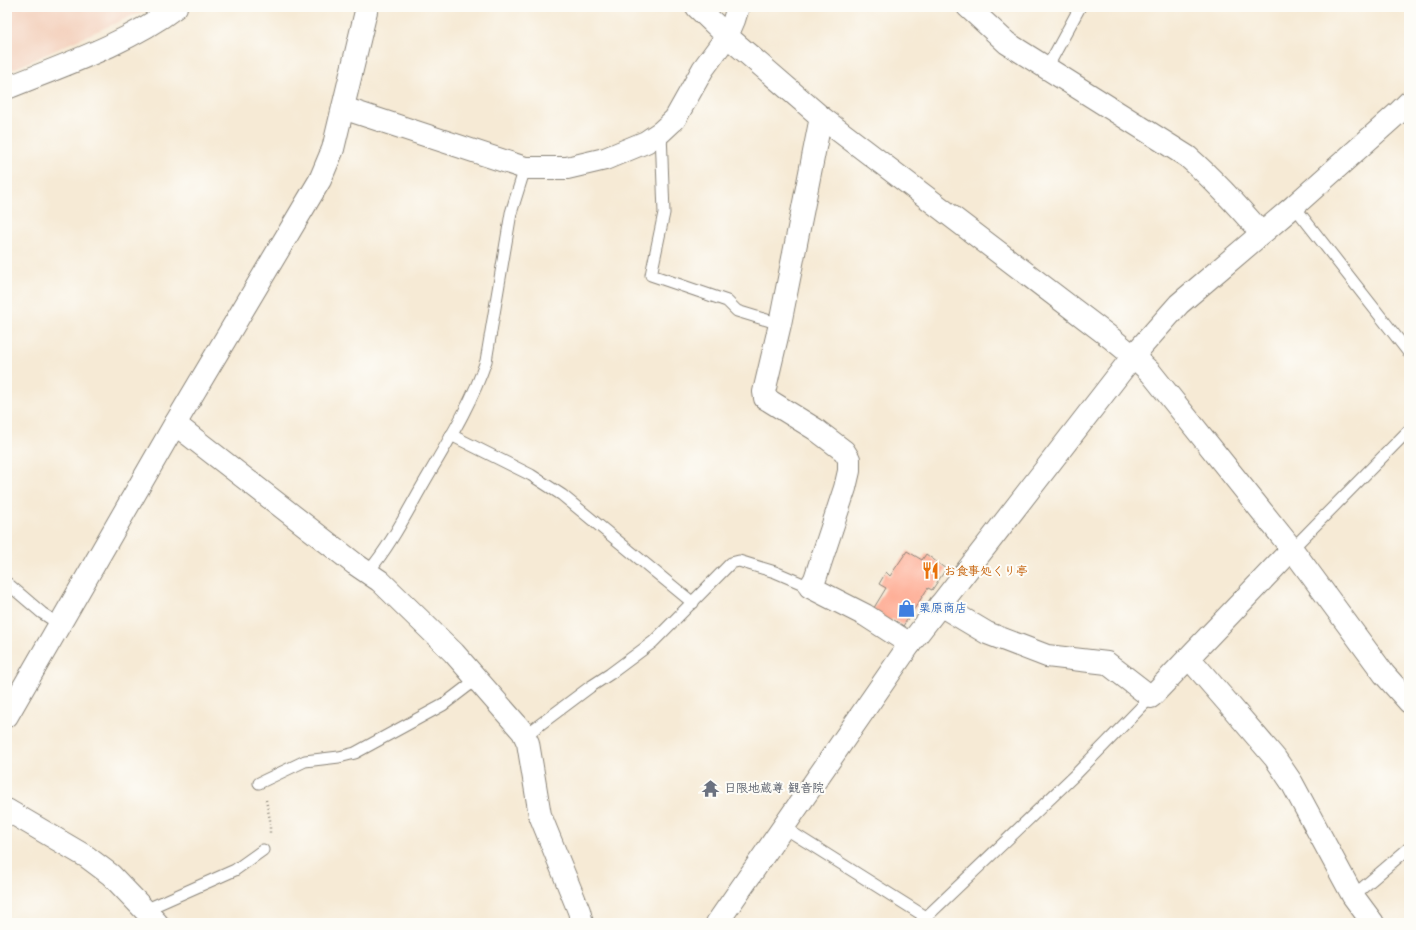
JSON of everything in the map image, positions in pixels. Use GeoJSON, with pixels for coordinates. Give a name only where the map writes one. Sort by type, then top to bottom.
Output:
{"type":"FeatureCollection","features":[{"type":"Feature","properties":{"kind":"street"},"geometry":{"type":"LineString","coordinates":[[7,88],[111,45],[161,19],[176,7]]}},
{"type":"Feature","properties":{"kind":"street"},"geometry":{"type":"LineString","coordinates":[[7,716],[175,424],[320,180],[333,149],[367,7]]}},
{"type":"Feature","properties":{"kind":"street"},"geometry":{"type":"LineString","coordinates":[[697,7],[727,36],[820,117],[1133,356],[1151,373],[1292,549],[1384,674],[1409,702]]}},
{"type":"Feature","properties":{"kind":"street"},"geometry":{"type":"LineString","coordinates":[[343,108],[525,168],[567,168],[604,159],[646,142],[661,132],[675,119],[703,69],[727,36],[738,7]]}},
{"type":"Feature","properties":{"kind":"street"},"geometry":{"type":"LineString","coordinates":[[968,7],[1007,43],[1188,157],[1211,177],[1236,203],[1261,233]]}},
{"type":"Feature","properties":{"kind":"street"},"geometry":{"type":"LineString","coordinates":[[717,923],[910,644],[1133,356],[1179,304],[1294,206],[1408,105]]}},
{"type":"Feature","properties":{"kind":"street"},"geometry":{"type":"LineString","coordinates":[[820,117],[780,324],[764,392],[765,398],[815,429],[844,451],[849,459],[849,471],[845,488],[815,579],[810,587],[865,616],[910,644]]}},
{"type":"Feature","properties":{"kind":"street"},"geometry":{"type":"LineString","coordinates":[[175,424],[355,564],[380,581],[454,653],[526,735],[540,815],[579,911],[582,923]]}},
{"type":"Feature","properties":{"kind":"street"},"geometry":{"type":"LineString","coordinates":[[940,605],[987,633],[1047,656],[1108,663],[1151,697],[1292,549]]}},
{"type":"Feature","properties":{"kind":"street"},"geometry":{"type":"LineString","coordinates":[[1188,658],[1275,758],[1292,783],[1353,896],[1373,923]]}},
{"type":"Feature","properties":{"kind":"street"},"geometry":{"type":"LineString","coordinates":[[7,810],[87,857],[111,875],[151,916]]}},
{"type":"Feature","properties":{"kind":"lane"},"geometry":{"type":"LineString","coordinates":[[1046,68],[1080,7]]}},
{"type":"Feature","properties":{"kind":"lane"},"geometry":{"type":"LineString","coordinates":[[661,132],[664,214],[651,275],[726,301],[737,311],[780,324]]}},
{"type":"Feature","properties":{"kind":"lane"},"geometry":{"type":"LineString","coordinates":[[368,572],[380,558],[451,435],[481,376],[486,361],[511,213],[525,168]]}},
{"type":"Feature","properties":{"kind":"lane"},"geometry":{"type":"LineString","coordinates":[[1294,206],[1409,353]]}},
{"type":"Feature","properties":{"kind":"lane"},"geometry":{"type":"LineString","coordinates":[[1292,549],[1409,430]]}},
{"type":"Feature","properties":{"kind":"lane"},"geometry":{"type":"LineString","coordinates":[[451,435],[531,475],[562,495],[692,603]]}},
{"type":"Feature","properties":{"kind":"lane"},"geometry":{"type":"LineString","coordinates":[[526,735],[653,642],[731,564],[739,561],[775,572],[810,587]]}},
{"type":"Feature","properties":{"kind":"lane"},"geometry":{"type":"LineString","coordinates":[[7,583],[59,624]]}},
{"type":"Feature","properties":{"kind":"lane"},"geometry":{"type":"LineString","coordinates":[[259,783],[305,761],[339,757],[355,753],[443,705],[477,679]]}},
{"type":"Feature","properties":{"kind":"lane"},"geometry":{"type":"LineString","coordinates":[[783,827],[923,920],[1077,773],[1151,697]]}},
{"type":"Feature","properties":{"kind":"lane"},"geometry":{"type":"LineString","coordinates":[[1353,896],[1409,848]]}},
{"type":"Feature","properties":{"kind":"lane"},"geometry":{"type":"LineString","coordinates":[[151,916],[235,870],[263,850]]}},
{"type":"Feature","properties":{"kind":"path"},"geometry":{"type":"LineString","coordinates":[[259,783],[266,801],[270,820],[268,843],[263,850]]}},
{"type":"Feature","properties":{"kind":"shaded area"},"geometry":{"type":"Polygon","coordinates":[[[7,7],[153,7],[7,72],[7,7]]]}},
{"type":"Feature","properties":{"kind":"building"},"geometry":{"type":"Polygon","coordinates":[[[907,551],[922,560],[926,554],[946,569],[932,590],[928,588],[903,626],[892,619],[890,622],[872,611],[886,588],[879,584],[886,572],[890,576],[907,551]]]}},
{"type":"Feature","properties":{"kind":"place","name":"お食事処くり亭"},"geometry":{"type":"Point","coordinates":[931,571]}},
{"type":"Feature","properties":{"kind":"place","name":"栗原商店"},"geometry":{"type":"Point","coordinates":[906,608]}},
{"type":"Feature","properties":{"kind":"place","name":"日限地蔵尊 観音院"},"geometry":{"type":"Point","coordinates":[711,788]}}]}
